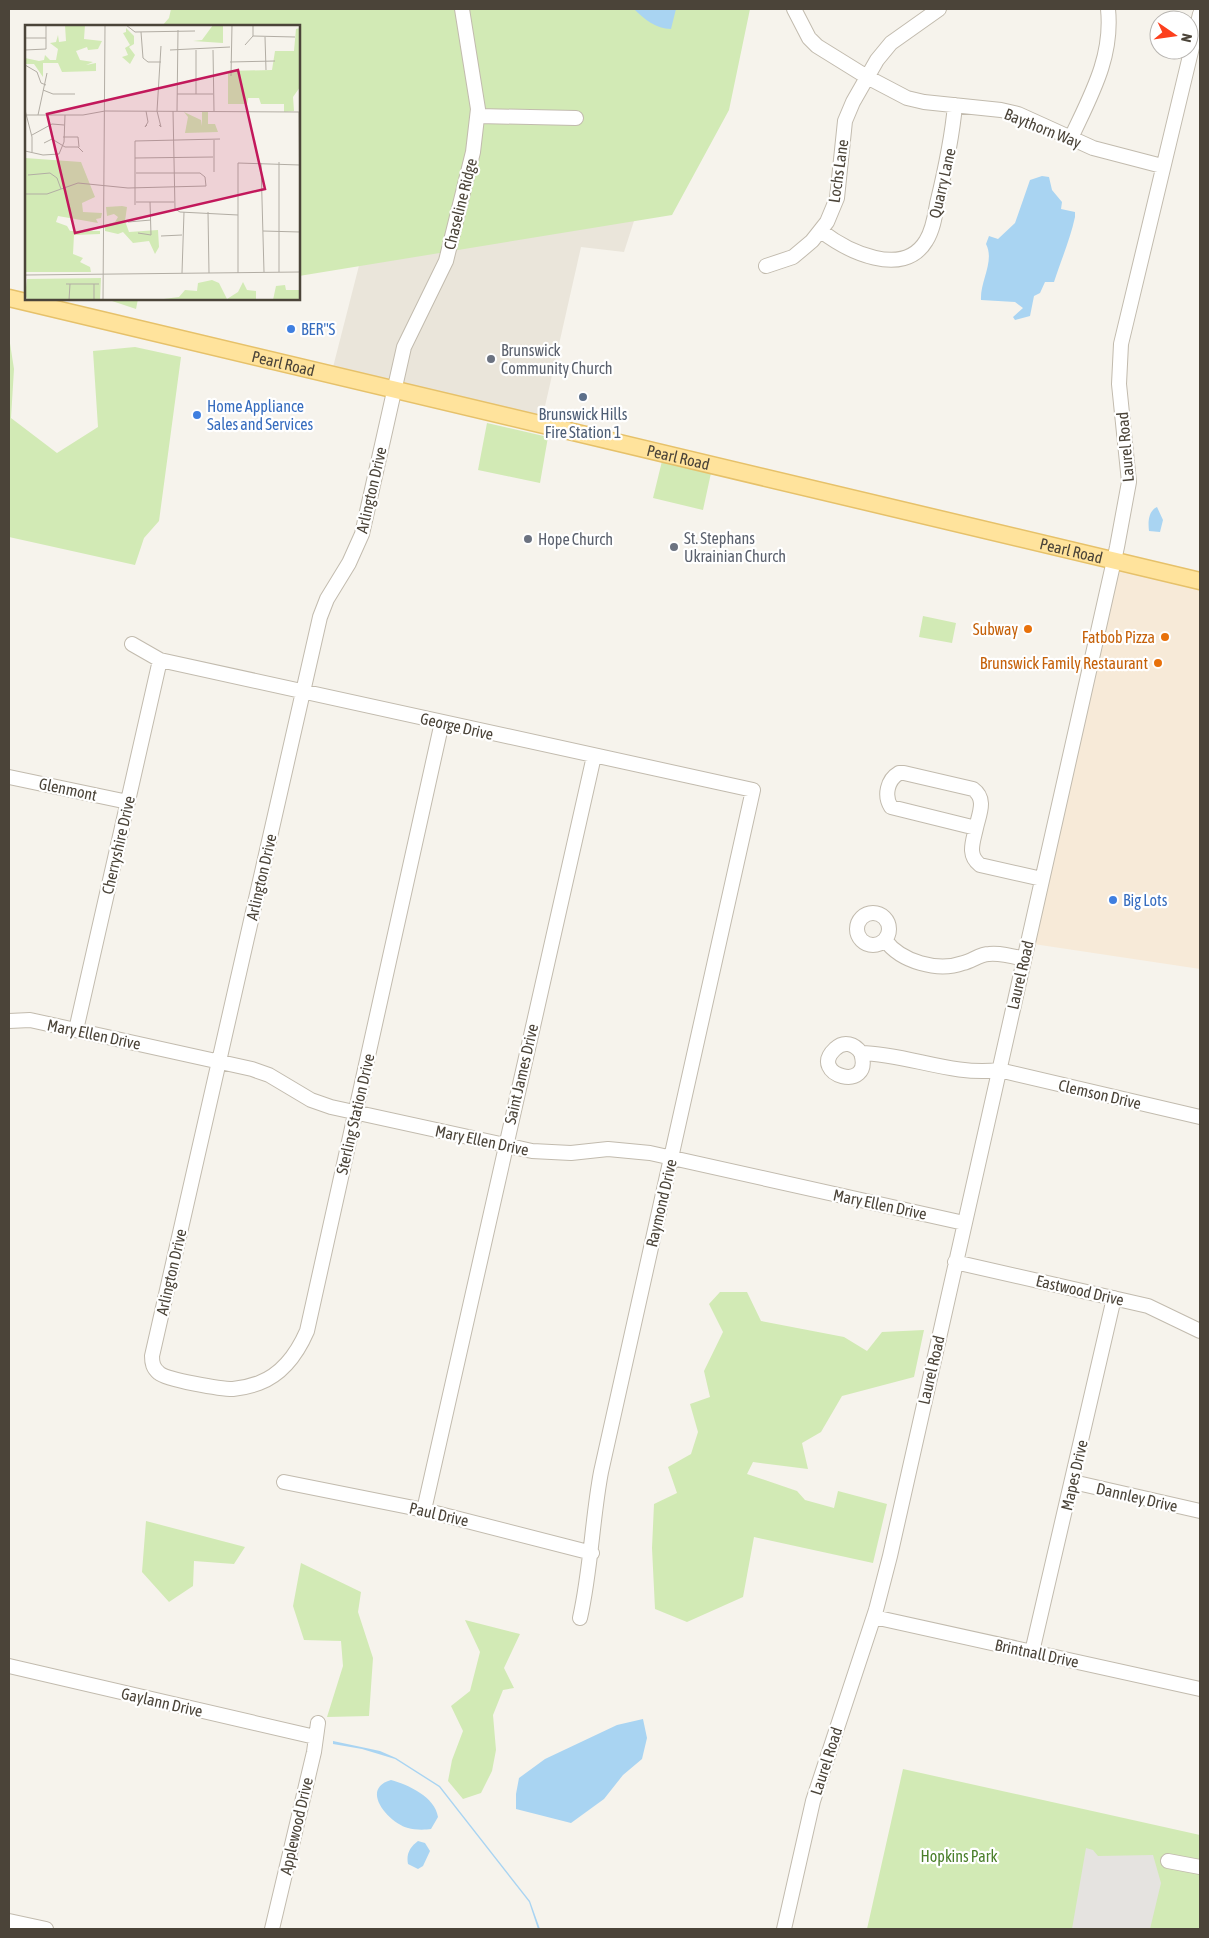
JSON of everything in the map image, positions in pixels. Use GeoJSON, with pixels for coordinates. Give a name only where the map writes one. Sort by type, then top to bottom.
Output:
{"type":"FeatureCollection","features":[{"type":"Feature","properties":{"kind":"main road","name":"Pearl Road"},"geometry":{"type":"LineString","coordinates":[[9,298],[1200,582]]}},
{"type":"Feature","properties":{"kind":"street","name":"Chaseline Ridge"},"geometry":{"type":"LineString","coordinates":[[394,389],[409,334],[446,261],[473,152],[478,116],[462,9]]}},
{"type":"Feature","properties":{"kind":"street","name":"Baythorn Way"},"geometry":{"type":"LineString","coordinates":[[794,9],[809,38],[817,46],[867,77],[907,98],[1018,114],[1112,154],[1162,166]]}},
{"type":"Feature","properties":{"kind":"street","name":"Lochs Lane"},"geometry":{"type":"LineString","coordinates":[[766,266],[793,257],[821,231],[833,210],[837,198],[848,110],[867,77],[891,43],[939,9]]}},
{"type":"Feature","properties":{"kind":"street"},"geometry":{"type":"LineString","coordinates":[[1071,138],[1097,82],[1106,57],[1109,40],[1108,9]]}},
{"type":"Feature","properties":{"kind":"street","name":"Laurel Road"},"geometry":{"type":"LineString","coordinates":[[784,1929],[813,1801],[874,1617],[890,1556],[1114,561],[1129,482],[1119,384],[1121,344],[1162,166],[1200,14]]}},
{"type":"Feature","properties":{"kind":"street","name":"Quarry Lane"},"geometry":{"type":"LineString","coordinates":[[821,231],[839,246],[851,251],[894,260],[912,254],[920,248],[931,231],[951,144],[955,106]]}},
{"type":"Feature","properties":{"kind":"street"},"geometry":{"type":"LineString","coordinates":[[478,116],[576,118]]}},
{"type":"Feature","properties":{"kind":"street","name":"Arlington Drive"},"geometry":{"type":"LineString","coordinates":[[156,1371],[152,1364],[152,1356],[320,617],[327,599],[349,563],[362,534],[394,389]]}},
{"type":"Feature","properties":{"kind":"street","name":"George Drive"},"geometry":{"type":"LineString","coordinates":[[132,644],[160,660],[753,790]]}},
{"type":"Feature","properties":{"kind":"street","name":"Cherryshire Drive"},"geometry":{"type":"LineString","coordinates":[[76,1030],[160,660]]}},
{"type":"Feature","properties":{"kind":"street","name":"Sterling Station Drive"},"geometry":{"type":"LineString","coordinates":[[156,1371],[163,1376],[219,1388],[233,1389],[254,1385],[274,1375],[295,1355],[307,1331],[442,722]]}},
{"type":"Feature","properties":{"kind":"street","name":"Saint James Drive"},"geometry":{"type":"LineString","coordinates":[[424,1510],[594,756]]}},
{"type":"Feature","properties":{"kind":"street"},"geometry":{"type":"LineString","coordinates":[[976,828],[896,810],[888,802],[887,796],[890,781],[894,776],[904,773],[973,789],[981,797],[982,802],[971,851],[975,861],[980,865],[1042,879]]}},
{"type":"Feature","properties":{"kind":"street","name":"Glenmont"},"geometry":{"type":"LineString","coordinates":[[9,777],[128,802]]}},
{"type":"Feature","properties":{"kind":"street","name":"Raymond Drive"},"geometry":{"type":"LineString","coordinates":[[580,1618],[592,1552],[596,1498],[601,1472],[753,790]]}},
{"type":"Feature","properties":{"kind":"street"},"geometry":{"type":"LineString","coordinates":[[885,940],[891,948],[908,958],[938,966],[963,964],[986,954],[999,953],[1024,959]]}},
{"type":"Feature","properties":{"kind":"street","name":"Mary Ellen Drive"},"geometry":{"type":"LineString","coordinates":[[9,1022],[30,1020],[219,1061],[269,1075],[311,1100],[356,1112],[505,1145],[552,1154],[630,1150],[964,1223]]}},
{"type":"Feature","properties":{"kind":"street","name":"Clemson Drive"},"geometry":{"type":"LineString","coordinates":[[861,1053],[878,1054],[952,1070],[986,1072],[999,1070],[1200,1117]]}},
{"type":"Feature","properties":{"kind":"street","name":"Eastwood Drive"},"geometry":{"type":"LineString","coordinates":[[956,1262],[1148,1306],[1200,1331]]}},
{"type":"Feature","properties":{"kind":"street","name":"Mapes Drive"},"geometry":{"type":"LineString","coordinates":[[1032,1652],[1073,1482],[1114,1298]]}},
{"type":"Feature","properties":{"kind":"street","name":"Paul Drive"},"geometry":{"type":"LineString","coordinates":[[284,1482],[424,1510],[592,1552]]}},
{"type":"Feature","properties":{"kind":"street","name":"Dannley Drive"},"geometry":{"type":"LineString","coordinates":[[1073,1482],[1200,1511]]}},
{"type":"Feature","properties":{"kind":"street","name":"Brintnall Drive"},"geometry":{"type":"LineString","coordinates":[[874,1617],[1200,1689]]}},
{"type":"Feature","properties":{"kind":"street","name":"Gaylann Drive"},"geometry":{"type":"LineString","coordinates":[[9,1666],[315,1738]]}},
{"type":"Feature","properties":{"kind":"street","name":"Applewood Drive"},"geometry":{"type":"LineString","coordinates":[[272,1929],[318,1723]]}},
{"type":"Feature","properties":{"kind":"street"},"geometry":{"type":"LineString","coordinates":[[1168,1861],[1200,1867]]}},
{"type":"Feature","properties":{"kind":"street"},"geometry":{"type":"LineString","coordinates":[[9,1921],[46,1929]]}},
{"type":"Feature","properties":{"kind":"shaded area"},"geometry":{"type":"Polygon","coordinates":[[[686,59],[624,252],[581,247],[541,424],[331,375],[385,164],[686,59]]]}},
{"type":"Feature","properties":{"kind":"shaded area"},"geometry":{"type":"Polygon","coordinates":[[[1114,561],[1200,581],[1200,969],[1027,943],[1114,561]]]}},
{"type":"Feature","properties":{"kind":"shaded area"},"geometry":{"type":"Polygon","coordinates":[[[1086,1848],[1093,1850],[1098,1856],[1153,1855],[1161,1883],[1150,1929],[1072,1929],[1086,1848]]]}},
{"type":"Feature","properties":{"kind":"green space"},"geometry":{"type":"Polygon","coordinates":[[[171,9],[750,9],[729,110],[672,215],[300,276],[300,25],[163,25],[169,18],[171,9]]]}},
{"type":"Feature","properties":{"kind":"green space"},"geometry":{"type":"Polygon","coordinates":[[[109,300],[138,300],[136,309],[109,300]]]}},
{"type":"Feature","properties":{"kind":"green space"},"geometry":{"type":"Polygon","coordinates":[[[9,337],[14,369],[11,418],[57,453],[98,427],[93,351],[135,347],[181,357],[159,521],[144,538],[135,565],[9,537],[9,337]]]}},
{"type":"Feature","properties":{"kind":"green space"},"geometry":{"type":"Polygon","coordinates":[[[487,423],[548,437],[540,483],[478,470],[487,423]]]}},
{"type":"Feature","properties":{"kind":"green space"},"geometry":{"type":"Polygon","coordinates":[[[662,461],[711,473],[703,510],[653,498],[662,461]]]}},
{"type":"Feature","properties":{"kind":"green space"},"geometry":{"type":"Polygon","coordinates":[[[923,616],[956,623],[952,643],[919,637],[923,616]]]}},
{"type":"Feature","properties":{"kind":"green space"},"geometry":{"type":"Polygon","coordinates":[[[720,1292],[747,1292],[761,1321],[844,1337],[867,1351],[882,1332],[924,1330],[914,1377],[842,1396],[821,1432],[802,1443],[808,1469],[753,1462],[747,1474],[797,1491],[805,1500],[834,1508],[838,1491],[887,1504],[873,1563],[754,1537],[743,1597],[687,1622],[655,1609],[652,1548],[654,1504],[677,1493],[668,1467],[691,1454],[698,1432],[690,1404],[710,1397],[704,1371],[723,1332],[709,1304],[720,1292]]]}},
{"type":"Feature","properties":{"kind":"green space"},"geometry":{"type":"Polygon","coordinates":[[[146,1521],[245,1547],[234,1564],[194,1561],[193,1586],[169,1602],[142,1572],[146,1521]]]}},
{"type":"Feature","properties":{"kind":"green space"},"geometry":{"type":"Polygon","coordinates":[[[301,1563],[361,1592],[358,1612],[373,1658],[369,1716],[327,1717],[343,1666],[341,1641],[304,1640],[293,1606],[301,1563]]]}},
{"type":"Feature","properties":{"kind":"green space"},"geometry":{"type":"Polygon","coordinates":[[[465,1620],[520,1634],[504,1668],[514,1688],[503,1690],[493,1715],[496,1750],[492,1771],[481,1793],[463,1799],[448,1781],[452,1760],[463,1731],[451,1706],[470,1691],[480,1652],[465,1620]]]}},
{"type":"Feature","properties":{"kind":"green space","name":"Hopkins Park"},"geometry":{"type":"Polygon","coordinates":[[[903,1769],[1200,1835],[1200,1929],[867,1929],[903,1769]]]}},
{"type":"Feature","properties":{"kind":"water"},"geometry":{"type":"Polygon","coordinates":[[[634,9],[676,9],[671,29],[655,25],[634,9]]]}},
{"type":"Feature","properties":{"kind":"water"},"geometry":{"type":"Polygon","coordinates":[[[1042,176],[1049,177],[1052,190],[1062,202],[1061,209],[1075,212],[1075,217],[1054,282],[1045,282],[1040,293],[1034,296],[1030,316],[1015,320],[1013,317],[1023,308],[1015,302],[981,300],[989,257],[986,244],[989,236],[998,239],[1015,223],[1030,180],[1042,176]]]}},
{"type":"Feature","properties":{"kind":"water"},"geometry":{"type":"Polygon","coordinates":[[[1157,507],[1163,520],[1160,532],[1149,531],[1150,514],[1157,507]]]}},
{"type":"Feature","properties":{"kind":"water"},"geometry":{"type":"Polygon","coordinates":[[[643,1719],[647,1738],[642,1759],[623,1775],[604,1799],[571,1823],[516,1809],[519,1778],[545,1759],[617,1725],[643,1719]]]}},
{"type":"Feature","properties":{"kind":"water"},"geometry":{"type":"Polygon","coordinates":[[[333,1741],[380,1751],[396,1758],[440,1786],[530,1901],[540,1929],[538,1929],[529,1902],[439,1787],[395,1759],[362,1749],[333,1744],[333,1741]]]}},
{"type":"Feature","properties":{"kind":"water"},"geometry":{"type":"Polygon","coordinates":[[[391,1780],[406,1785],[432,1803],[438,1817],[431,1829],[419,1830],[401,1825],[393,1820],[380,1806],[377,1791],[382,1784],[391,1780]]]}},
{"type":"Feature","properties":{"kind":"water"},"geometry":{"type":"Polygon","coordinates":[[[418,1841],[425,1843],[430,1851],[423,1866],[418,1869],[408,1864],[408,1857],[409,1851],[418,1841]]]}},
{"type":"Feature","properties":{"kind":"place","name":"BER\"S"},"geometry":{"type":"Point","coordinates":[291,329]}},
{"type":"Feature","properties":{"kind":"place","name":"Brunswick Community Church"},"geometry":{"type":"Point","coordinates":[491,359]}},
{"type":"Feature","properties":{"kind":"place","name":"Brunswick Hills Fire Station 1"},"geometry":{"type":"Point","coordinates":[583,397]}},
{"type":"Feature","properties":{"kind":"place","name":"Home Appliance Sales and Services"},"geometry":{"type":"Point","coordinates":[197,415]}},
{"type":"Feature","properties":{"kind":"place","name":"Hope Church"},"geometry":{"type":"Point","coordinates":[528,539]}},
{"type":"Feature","properties":{"kind":"place","name":"St. Stephans Ukrainian Church"},"geometry":{"type":"Point","coordinates":[674,547]}},
{"type":"Feature","properties":{"kind":"place","name":"Subway"},"geometry":{"type":"Point","coordinates":[1028,629]}},
{"type":"Feature","properties":{"kind":"place","name":"Fatbob Pizza"},"geometry":{"type":"Point","coordinates":[1165,637]}},
{"type":"Feature","properties":{"kind":"place","name":"Brunswick Family Restaurant"},"geometry":{"type":"Point","coordinates":[1158,663]}},
{"type":"Feature","properties":{"kind":"place","name":"Big Lots"},"geometry":{"type":"Point","coordinates":[1113,900]}}]}
